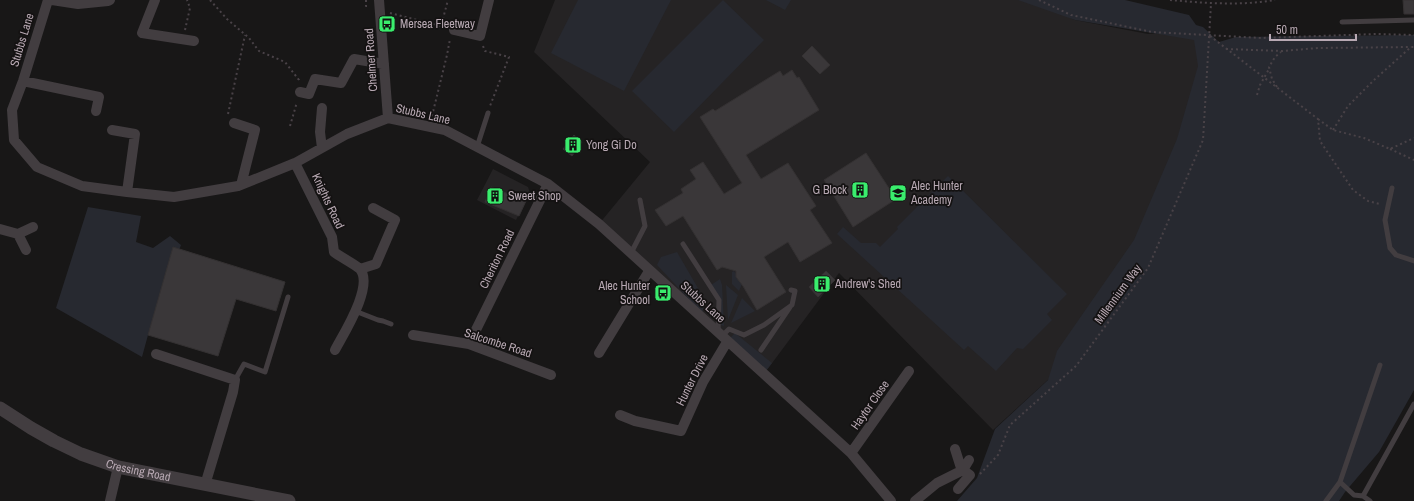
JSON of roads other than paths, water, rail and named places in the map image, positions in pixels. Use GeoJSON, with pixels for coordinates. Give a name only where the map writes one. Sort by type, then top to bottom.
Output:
{"type":"FeatureCollection","features":[{"type":"Feature","properties":{"kind":"street","name":"Stubbs Lane"},"geometry":{"type":"LineString","coordinates":[[48,0],[23,82],[12,110],[14,140],[37,167],[82,186],[174,197],[241,185],[295,163],[347,134],[388,118],[445,130],[548,184],[600,224],[649,271],[851,453],[891,501]]}},
{"type":"Feature","properties":{"kind":"street"},"geometry":{"type":"LineString","coordinates":[[52,0],[78,4],[110,0]]}},
{"type":"Feature","properties":{"kind":"street"},"geometry":{"type":"LineString","coordinates":[[155,0],[142,33],[194,41]]}},
{"type":"Feature","properties":{"kind":"street","name":"Chelmer Road"},"geometry":{"type":"LineString","coordinates":[[379,0],[388,118]]}},
{"type":"Feature","properties":{"kind":"street"},"geometry":{"type":"LineString","coordinates":[[451,31],[480,36],[489,0]]}},
{"type":"Feature","properties":{"kind":"street"},"geometry":{"type":"LineString","coordinates":[[300,92],[309,94],[315,79],[341,83],[354,58],[384,64]]}},
{"type":"Feature","properties":{"kind":"street"},"geometry":{"type":"LineString","coordinates":[[23,82],[99,97],[96,111]]}},
{"type":"Feature","properties":{"kind":"street"},"geometry":{"type":"LineString","coordinates":[[322,108],[320,132],[322,148]]}},
{"type":"Feature","properties":{"kind":"street"},"geometry":{"type":"LineString","coordinates":[[234,123],[255,130],[241,185]]}},
{"type":"Feature","properties":{"kind":"street"},"geometry":{"type":"LineString","coordinates":[[112,130],[135,134],[127,192]]}},
{"type":"Feature","properties":{"kind":"street","name":"Knights Road"},"geometry":{"type":"LineString","coordinates":[[295,163],[332,237],[334,252],[360,269]]}},
{"type":"Feature","properties":{"kind":"street","name":"Cheriton Road"},"geometry":{"type":"LineString","coordinates":[[469,344],[548,184]]}},
{"type":"Feature","properties":{"kind":"street"},"geometry":{"type":"LineString","coordinates":[[335,350],[359,303],[365,282],[360,269],[376,264],[395,220],[373,208]]}},
{"type":"Feature","properties":{"kind":"street"},"geometry":{"type":"LineString","coordinates":[[0,229],[18,234],[33,228]]}},
{"type":"Feature","properties":{"kind":"street"},"geometry":{"type":"LineString","coordinates":[[18,234],[26,250]]}},
{"type":"Feature","properties":{"kind":"street"},"geometry":{"type":"LineString","coordinates":[[599,353],[649,271]]}},
{"type":"Feature","properties":{"kind":"street","name":"Salcombe Road"},"geometry":{"type":"LineString","coordinates":[[413,334],[469,344],[551,375]]}},
{"type":"Feature","properties":{"kind":"street","name":"Hunter Drive"},"geometry":{"type":"LineString","coordinates":[[620,415],[635,421],[681,431],[722,337]]}},
{"type":"Feature","properties":{"kind":"street"},"geometry":{"type":"LineString","coordinates":[[156,354],[236,380],[206,485]]}},
{"type":"Feature","properties":{"kind":"street","name":"Haytor Close"},"geometry":{"type":"LineString","coordinates":[[851,453],[909,371]]}},
{"type":"Feature","properties":{"kind":"street","name":"Cressing Road"},"geometry":{"type":"LineString","coordinates":[[0,408],[54,441],[81,454],[118,467],[289,501]]}},
{"type":"Feature","properties":{"kind":"street"},"geometry":{"type":"LineString","coordinates":[[956,449],[961,468],[970,475],[958,489]]}},
{"type":"Feature","properties":{"kind":"street"},"geometry":{"type":"LineString","coordinates":[[915,501],[937,483],[963,470],[969,460]]}},
{"type":"Feature","properties":{"kind":"street"},"geometry":{"type":"LineString","coordinates":[[110,501],[118,467]]}},
{"type":"Feature","properties":{"kind":"lane"},"geometry":{"type":"LineString","coordinates":[[1342,22],[1414,20]]}},
{"type":"Feature","properties":{"kind":"lane"},"geometry":{"type":"LineString","coordinates":[[477,147],[488,112]]}},
{"type":"Feature","properties":{"kind":"lane"},"geometry":{"type":"LineString","coordinates":[[1392,188],[1385,220],[1390,248],[1396,255],[1414,261]]}},
{"type":"Feature","properties":{"kind":"lane"},"geometry":{"type":"LineString","coordinates":[[630,253],[645,226],[640,200]]}},
{"type":"Feature","properties":{"kind":"lane"},"geometry":{"type":"LineString","coordinates":[[683,244],[719,300],[722,337]]}},
{"type":"Feature","properties":{"kind":"lane"},"geometry":{"type":"LineString","coordinates":[[762,350],[792,305],[795,291],[791,290]]}},
{"type":"Feature","properties":{"kind":"lane"},"geometry":{"type":"LineString","coordinates":[[236,380],[244,364],[265,372],[288,297]]}},
{"type":"Feature","properties":{"kind":"lane"},"geometry":{"type":"LineString","coordinates":[[722,337],[729,329],[744,335],[764,325],[792,305]]}},
{"type":"Feature","properties":{"kind":"lane"},"geometry":{"type":"LineString","coordinates":[[355,311],[391,324]]}},
{"type":"Feature","properties":{"kind":"lane"},"geometry":{"type":"LineString","coordinates":[[1326,501],[1340,482],[1380,365]]}},
{"type":"Feature","properties":{"kind":"lane"},"geometry":{"type":"LineString","coordinates":[[1362,496],[1414,404]]}},
{"type":"Feature","properties":{"kind":"lane"},"geometry":{"type":"LineString","coordinates":[[1340,482],[1354,495],[1362,496],[1370,501]]}},
{"type":"Feature","properties":{"kind":"place","name":"Mersea Fleetway"},"geometry":{"type":"Point","coordinates":[387,24]}},
{"type":"Feature","properties":{"kind":"place","name":"Yong Gi Do"},"geometry":{"type":"Point","coordinates":[573,145]}},
{"type":"Feature","properties":{"kind":"place","name":"G Block"},"geometry":{"type":"Point","coordinates":[860,190]}},
{"type":"Feature","properties":{"kind":"place","name":"Alec Hunter Academy"},"geometry":{"type":"Point","coordinates":[898,193]}},
{"type":"Feature","properties":{"kind":"place","name":"Sweet Shop"},"geometry":{"type":"Point","coordinates":[495,196]}},
{"type":"Feature","properties":{"kind":"place","name":"Andrew's Shed"},"geometry":{"type":"Point","coordinates":[822,284]}},
{"type":"Feature","properties":{"kind":"place","name":"Alec Hunter School"},"geometry":{"type":"Point","coordinates":[663,293]}}]}
